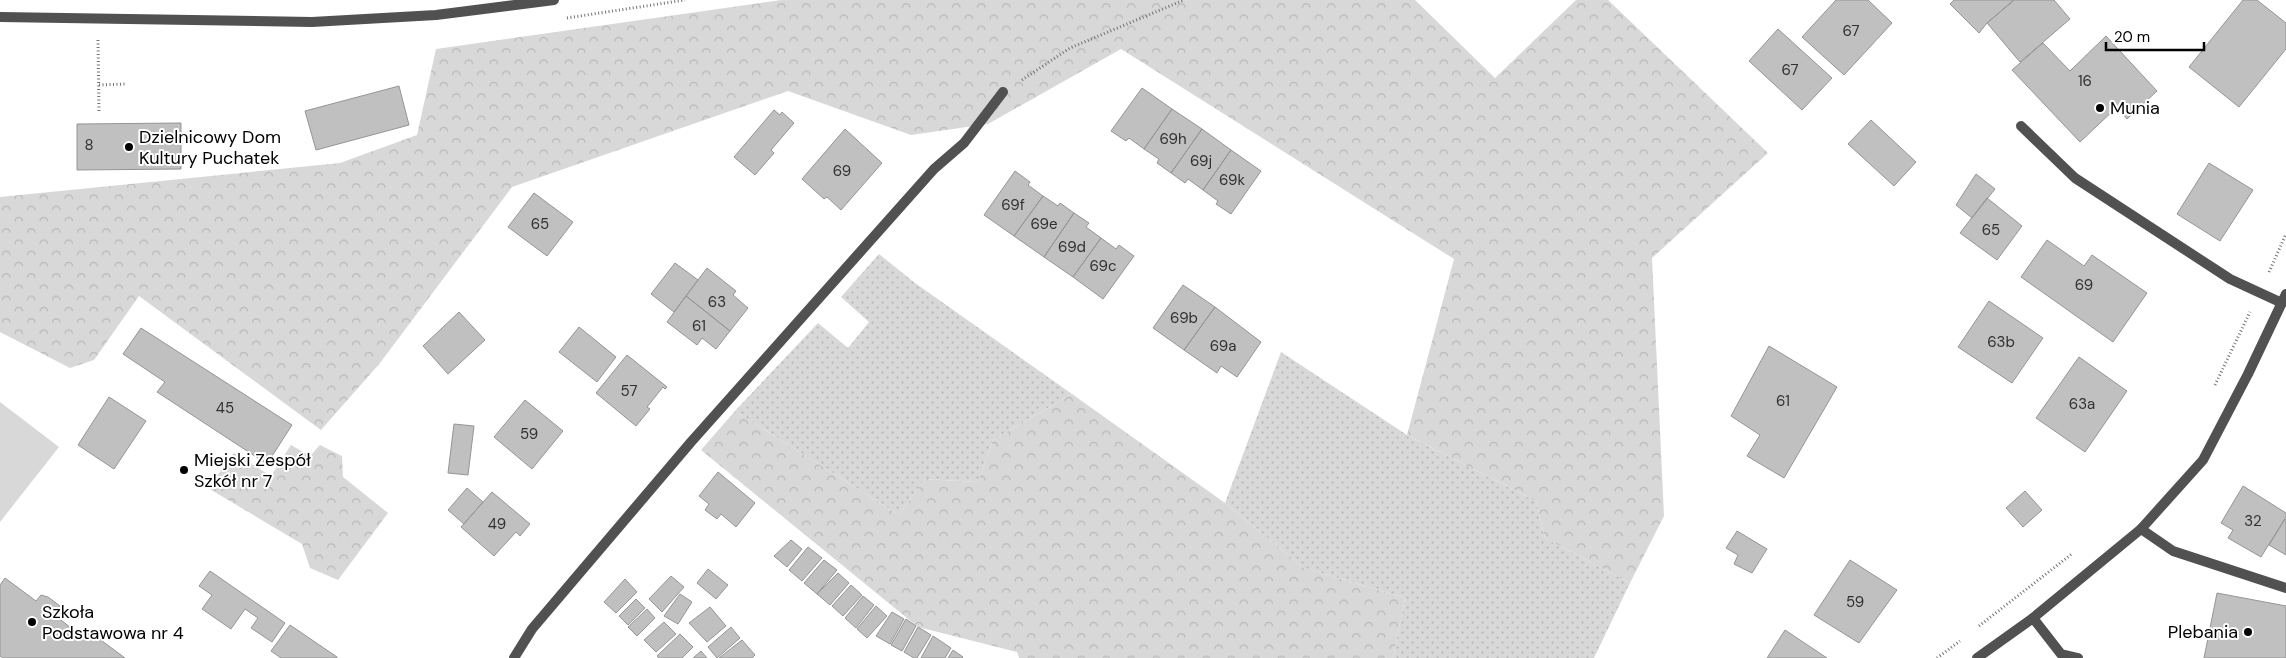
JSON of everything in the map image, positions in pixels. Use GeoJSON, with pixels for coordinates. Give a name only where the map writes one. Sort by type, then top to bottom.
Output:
{"type":"FeatureCollection","features":[{"type":"Feature","properties":{"kind":"street"},"geometry":{"type":"LineString","coordinates":[[0,17],[312,22],[436,15],[554,0]]}},
{"type":"Feature","properties":{"kind":"street"},"geometry":{"type":"LineString","coordinates":[[514,658],[532,629],[691,442],[934,169],[964,143],[1003,92]]}},
{"type":"Feature","properties":{"kind":"street"},"geometry":{"type":"LineString","coordinates":[[1977,658],[2033,618],[2141,530],[2203,460],[2248,374],[2284,299],[2259,292],[2230,279],[2075,178],[2021,126]]}},
{"type":"Feature","properties":{"kind":"street"},"geometry":{"type":"LineString","coordinates":[[2141,530],[2173,551],[2286,588]]}},
{"type":"Feature","properties":{"kind":"street"},"geometry":{"type":"LineString","coordinates":[[2033,618],[2061,654],[2078,658]]}},
{"type":"Feature","properties":{"kind":"path"},"geometry":{"type":"LineString","coordinates":[[1003,92],[1070,48],[1184,0]]}},
{"type":"Feature","properties":{"kind":"path"},"geometry":{"type":"LineString","coordinates":[[98,40],[99,111]]}},
{"type":"Feature","properties":{"kind":"path"},"geometry":{"type":"LineString","coordinates":[[99,85],[125,84]]}},
{"type":"Feature","properties":{"kind":"path"},"geometry":{"type":"LineString","coordinates":[[2211,393],[2286,234]]}},
{"type":"Feature","properties":{"kind":"path"},"geometry":{"type":"LineString","coordinates":[[1975,630],[2079,548]]}},
{"type":"Feature","properties":{"kind":"path"},"geometry":{"type":"LineString","coordinates":[[1937,658],[1967,636]]}},
{"type":"Feature","properties":{"kind":"green space"},"geometry":{"type":"Polygon","coordinates":[[[781,0],[1415,0],[1495,78],[1576,0],[1608,0],[1768,153],[1652,258],[1664,516],[1630,583],[1545,538],[1536,501],[1407,435],[1454,259],[1121,49],[988,124],[911,135],[788,91],[512,187],[380,363],[321,430],[139,296],[94,360],[70,368],[0,332],[0,197],[340,163],[417,135],[436,49],[781,0]]]}},
{"type":"Feature","properties":{"kind":"green space"},"geometry":{"type":"Polygon","coordinates":[[[879,254],[915,283],[1072,394],[993,440],[978,482],[925,479],[899,515],[735,411],[818,323],[848,348],[869,322],[841,297],[879,254]]]}},
{"type":"Feature","properties":{"kind":"green space"},"geometry":{"type":"Polygon","coordinates":[[[1281,352],[1407,435],[1536,501],[1545,538],[1630,583],[1594,658],[1393,658],[1405,598],[1304,568],[1225,503],[1281,352]]]}},
{"type":"Feature","properties":{"kind":"green space"},"geometry":{"type":"Polygon","coordinates":[[[1072,394],[1225,503],[1304,568],[1405,598],[1393,658],[1019,658],[1017,652],[918,627],[701,450],[735,411],[899,515],[925,479],[978,482],[993,440],[1072,394]]]}},
{"type":"Feature","properties":{"kind":"green space"},"geometry":{"type":"Polygon","coordinates":[[[0,402],[59,447],[0,522],[0,402]]]}},
{"type":"Feature","properties":{"kind":"green space"},"geometry":{"type":"Polygon","coordinates":[[[291,445],[310,456],[320,445],[342,456],[343,477],[388,513],[338,580],[310,568],[302,544],[208,488],[234,453],[271,476],[291,445]]]}},
{"type":"Feature","properties":{"kind":"building"},"geometry":{"type":"Polygon","coordinates":[[[1836,0],[1868,0],[1892,23],[1844,75],[1802,37],[1836,0]]]}},
{"type":"Feature","properties":{"kind":"building"},"geometry":{"type":"Polygon","coordinates":[[[1954,0],[2014,0],[1987,23],[1979,33],[1950,4],[1954,0]]]}},
{"type":"Feature","properties":{"kind":"building"},"geometry":{"type":"Polygon","coordinates":[[[2014,0],[2054,0],[2070,19],[2020,62],[1987,23],[2014,0]]]}},
{"type":"Feature","properties":{"kind":"building"},"geometry":{"type":"Polygon","coordinates":[[[2243,0],[2257,0],[2286,23],[2286,49],[2239,107],[2189,67],[2243,0]]]}},
{"type":"Feature","properties":{"kind":"building"},"geometry":{"type":"Polygon","coordinates":[[[1778,29],[1832,78],[1802,110],[1749,61],[1778,29]]]}},
{"type":"Feature","properties":{"kind":"building"},"geometry":{"type":"Polygon","coordinates":[[[2106,36],[2157,91],[2127,119],[2117,107],[2080,142],[2012,70],[2043,43],[2070,71],[2106,36]]]}},
{"type":"Feature","properties":{"kind":"building"},"geometry":{"type":"Polygon","coordinates":[[[399,86],[409,125],[316,150],[305,111],[399,86]]]}},
{"type":"Feature","properties":{"kind":"building"},"geometry":{"type":"Polygon","coordinates":[[[1142,88],[1172,109],[1144,149],[1129,138],[1126,141],[1111,131],[1142,88]]]}},
{"type":"Feature","properties":{"kind":"building"},"geometry":{"type":"Polygon","coordinates":[[[1172,109],[1202,129],[1171,173],[1157,163],[1159,159],[1144,149],[1172,109]]]}},
{"type":"Feature","properties":{"kind":"building"},"geometry":{"type":"Polygon","coordinates":[[[774,110],[780,115],[782,112],[794,123],[771,150],[774,153],[755,175],[734,157],[774,110]]]}},
{"type":"Feature","properties":{"kind":"building"},"geometry":{"type":"Polygon","coordinates":[[[1871,120],[1916,162],[1894,186],[1848,144],[1871,120]]]}},
{"type":"Feature","properties":{"kind":"building","name":"Dzielnicowy Dom Kultury Puchatek"},"geometry":{"type":"Polygon","coordinates":[[[181,123],[181,169],[77,170],[77,124],[181,123]]]}},
{"type":"Feature","properties":{"kind":"building"},"geometry":{"type":"Polygon","coordinates":[[[845,129],[882,163],[841,210],[827,197],[824,199],[802,179],[845,129]]]}},
{"type":"Feature","properties":{"kind":"building"},"geometry":{"type":"Polygon","coordinates":[[[1202,129],[1231,150],[1203,190],[1188,179],[1185,183],[1171,173],[1202,129]]]}},
{"type":"Feature","properties":{"kind":"building"},"geometry":{"type":"Polygon","coordinates":[[[1231,150],[1261,171],[1231,214],[1216,204],[1218,201],[1203,190],[1231,150]]]}},
{"type":"Feature","properties":{"kind":"building"},"geometry":{"type":"Polygon","coordinates":[[[2209,163],[2253,190],[2220,241],[2177,214],[2209,163]]]}},
{"type":"Feature","properties":{"kind":"building"},"geometry":{"type":"Polygon","coordinates":[[[1015,171],[1030,182],[1028,185],[1043,196],[1014,236],[984,215],[1015,171]]]}},
{"type":"Feature","properties":{"kind":"building"},"geometry":{"type":"Polygon","coordinates":[[[1976,174],[1995,189],[1972,218],[1956,205],[1976,174]]]}},
{"type":"Feature","properties":{"kind":"building"},"geometry":{"type":"Polygon","coordinates":[[[534,193],[573,222],[547,256],[508,227],[534,193]]]}},
{"type":"Feature","properties":{"kind":"building"},"geometry":{"type":"Polygon","coordinates":[[[1043,196],[1058,206],[1060,203],[1074,213],[1044,257],[1014,236],[1043,196]]]}},
{"type":"Feature","properties":{"kind":"building"},"geometry":{"type":"Polygon","coordinates":[[[1987,198],[2022,226],[1997,260],[1960,233],[1987,198]]]}},
{"type":"Feature","properties":{"kind":"building"},"geometry":{"type":"Polygon","coordinates":[[[1074,213],[1089,223],[1086,227],[1101,238],[1073,277],[1044,257],[1074,213]]]}},
{"type":"Feature","properties":{"kind":"building"},"geometry":{"type":"Polygon","coordinates":[[[1101,238],[1116,249],[1119,245],[1134,256],[1103,299],[1073,277],[1101,238]]]}},
{"type":"Feature","properties":{"kind":"building"},"geometry":{"type":"Polygon","coordinates":[[[2047,240],[2084,266],[2092,255],[2147,293],[2113,342],[2021,277],[2047,240]]]}},
{"type":"Feature","properties":{"kind":"building"},"geometry":{"type":"Polygon","coordinates":[[[675,263],[698,280],[674,312],[651,294],[675,263]]]}},
{"type":"Feature","properties":{"kind":"building"},"geometry":{"type":"Polygon","coordinates":[[[707,268],[736,291],[733,295],[748,308],[730,331],[686,296],[707,268]]]}},
{"type":"Feature","properties":{"kind":"building"},"geometry":{"type":"Polygon","coordinates":[[[1183,285],[1215,307],[1184,350],[1153,328],[1183,285]]]}},
{"type":"Feature","properties":{"kind":"building"},"geometry":{"type":"Polygon","coordinates":[[[686,296],[730,331],[716,349],[702,338],[697,345],[667,322],[686,296]]]}},
{"type":"Feature","properties":{"kind":"building"},"geometry":{"type":"Polygon","coordinates":[[[1989,301],[2043,338],[2012,383],[1958,347],[1989,301]]]}},
{"type":"Feature","properties":{"kind":"building"},"geometry":{"type":"Polygon","coordinates":[[[1215,307],[1261,342],[1237,377],[1221,366],[1217,373],[1184,350],[1215,307]]]}},
{"type":"Feature","properties":{"kind":"building"},"geometry":{"type":"Polygon","coordinates":[[[459,312],[485,340],[448,374],[423,346],[459,312]]]}},
{"type":"Feature","properties":{"kind":"building"},"geometry":{"type":"Polygon","coordinates":[[[579,327],[616,357],[597,382],[559,352],[579,327]]]}},
{"type":"Feature","properties":{"kind":"building"},"geometry":{"type":"Polygon","coordinates":[[[141,328],[292,425],[267,464],[157,392],[165,382],[123,354],[141,328]]]}},
{"type":"Feature","properties":{"kind":"building"},"geometry":{"type":"Polygon","coordinates":[[[1769,346],[1837,387],[1784,478],[1747,456],[1760,435],[1731,416],[1769,346]]]}},
{"type":"Feature","properties":{"kind":"building"},"geometry":{"type":"Polygon","coordinates":[[[627,355],[667,387],[665,389],[663,387],[647,407],[650,409],[636,426],[596,393],[627,355]]]}},
{"type":"Feature","properties":{"kind":"building"},"geometry":{"type":"Polygon","coordinates":[[[2079,357],[2127,391],[2085,452],[2036,418],[2079,357]]]}},
{"type":"Feature","properties":{"kind":"building"},"geometry":{"type":"Polygon","coordinates":[[[109,397],[146,421],[114,469],[78,445],[109,397]]]}},
{"type":"Feature","properties":{"kind":"building"},"geometry":{"type":"Polygon","coordinates":[[[525,400],[563,431],[532,469],[494,437],[525,400]]]}},
{"type":"Feature","properties":{"kind":"building"},"geometry":{"type":"Polygon","coordinates":[[[454,424],[474,426],[468,475],[448,473],[454,424]]]}},
{"type":"Feature","properties":{"kind":"building"},"geometry":{"type":"Polygon","coordinates":[[[718,472],[755,503],[736,527],[721,514],[717,519],[705,510],[709,504],[699,496],[718,472]]]}},
{"type":"Feature","properties":{"kind":"building"},"geometry":{"type":"Polygon","coordinates":[[[2243,486],[2286,513],[2286,517],[2261,557],[2228,538],[2233,530],[2221,523],[2243,486]]]}},
{"type":"Feature","properties":{"kind":"building"},"geometry":{"type":"Polygon","coordinates":[[[467,488],[483,502],[464,524],[448,510],[467,488]]]}},
{"type":"Feature","properties":{"kind":"building"},"geometry":{"type":"Polygon","coordinates":[[[2025,491],[2042,510],[2023,527],[2006,508],[2025,491]]]}},
{"type":"Feature","properties":{"kind":"building"},"geometry":{"type":"Polygon","coordinates":[[[492,492],[530,524],[520,536],[516,532],[494,556],[461,527],[492,492]]]}},
{"type":"Feature","properties":{"kind":"building"},"geometry":{"type":"Polygon","coordinates":[[[2286,520],[2286,555],[2269,545],[2286,520]]]}},
{"type":"Feature","properties":{"kind":"building"},"geometry":{"type":"Polygon","coordinates":[[[1737,531],[1767,549],[1752,573],[1734,564],[1738,555],[1726,548],[1737,531]]]}},
{"type":"Feature","properties":{"kind":"building"},"geometry":{"type":"Polygon","coordinates":[[[791,540],[802,549],[787,567],[774,556],[791,540]]]}},
{"type":"Feature","properties":{"kind":"building"},"geometry":{"type":"Polygon","coordinates":[[[808,547],[822,558],[802,581],[789,570],[808,547]]]}},
{"type":"Feature","properties":{"kind":"building"},"geometry":{"type":"Polygon","coordinates":[[[824,560],[837,570],[817,594],[804,583],[824,560]]]}},
{"type":"Feature","properties":{"kind":"building"},"geometry":{"type":"Polygon","coordinates":[[[1850,560],[1897,590],[1859,643],[1814,615],[1850,560]]]}},
{"type":"Feature","properties":{"kind":"building"},"geometry":{"type":"Polygon","coordinates":[[[708,569],[728,585],[716,599],[697,583],[708,569]]]}},
{"type":"Feature","properties":{"kind":"building"},"geometry":{"type":"Polygon","coordinates":[[[210,571],[285,623],[272,642],[251,628],[258,618],[245,609],[231,629],[202,609],[212,595],[199,586],[210,571]]]}},
{"type":"Feature","properties":{"kind":"building"},"geometry":{"type":"Polygon","coordinates":[[[838,573],[849,583],[830,605],[817,594],[838,573]]]}},
{"type":"Feature","properties":{"kind":"building"},"geometry":{"type":"Polygon","coordinates":[[[671,576],[684,587],[662,612],[649,599],[671,576]]]}},
{"type":"Feature","properties":{"kind":"building","name":"Szkoła Podstawowa nr 4"},"geometry":{"type":"Polygon","coordinates":[[[5,578],[36,601],[41,595],[48,597],[60,606],[61,609],[56,616],[81,636],[86,629],[125,658],[3,658],[0,656],[0,585],[5,578]]]}},
{"type":"Feature","properties":{"kind":"building"},"geometry":{"type":"Polygon","coordinates":[[[625,579],[637,592],[616,613],[604,602],[625,579]]]}},
{"type":"Feature","properties":{"kind":"building"},"geometry":{"type":"Polygon","coordinates":[[[851,585],[862,595],[843,616],[832,606],[851,585]]]}},
{"type":"Feature","properties":{"kind":"building","name":"Plebania"},"geometry":{"type":"Polygon","coordinates":[[[2217,593],[2286,606],[2286,658],[2204,658],[2217,593]]]}},
{"type":"Feature","properties":{"kind":"building"},"geometry":{"type":"Polygon","coordinates":[[[680,594],[692,602],[678,624],[664,616],[680,594]]]}},
{"type":"Feature","properties":{"kind":"building"},"geometry":{"type":"Polygon","coordinates":[[[863,596],[874,605],[856,628],[845,618],[863,596]]]}},
{"type":"Feature","properties":{"kind":"building"},"geometry":{"type":"Polygon","coordinates":[[[636,599],[645,608],[628,625],[619,616],[636,599]]]}},
{"type":"Feature","properties":{"kind":"building"},"geometry":{"type":"Polygon","coordinates":[[[876,606],[887,616],[867,638],[857,629],[876,606]]]}},
{"type":"Feature","properties":{"kind":"building"},"geometry":{"type":"Polygon","coordinates":[[[710,607],[726,626],[707,642],[689,623],[710,607]]]}},
{"type":"Feature","properties":{"kind":"building"},"geometry":{"type":"Polygon","coordinates":[[[647,609],[655,618],[637,636],[628,627],[647,609]]]}},
{"type":"Feature","properties":{"kind":"building"},"geometry":{"type":"Polygon","coordinates":[[[892,612],[904,619],[890,644],[876,636],[892,612]]]}},
{"type":"Feature","properties":{"kind":"building"},"geometry":{"type":"Polygon","coordinates":[[[906,619],[916,626],[902,651],[891,645],[906,619]]]}},
{"type":"Feature","properties":{"kind":"building"},"geometry":{"type":"Polygon","coordinates":[[[664,622],[676,634],[656,652],[644,640],[664,622]]]}},
{"type":"Feature","properties":{"kind":"building"},"geometry":{"type":"Polygon","coordinates":[[[290,625],[337,658],[281,658],[271,651],[290,625]]]}},
{"type":"Feature","properties":{"kind":"building"},"geometry":{"type":"Polygon","coordinates":[[[731,627],[740,638],[717,658],[708,647],[731,627]]]}},
{"type":"Feature","properties":{"kind":"building"},"geometry":{"type":"Polygon","coordinates":[[[918,627],[931,635],[917,658],[914,658],[904,652],[918,627]]]}},
{"type":"Feature","properties":{"kind":"building"},"geometry":{"type":"Polygon","coordinates":[[[1785,630],[1827,658],[1767,658],[1785,630]]]}},
{"type":"Feature","properties":{"kind":"building"},"geometry":{"type":"Polygon","coordinates":[[[680,634],[693,647],[682,658],[659,658],[657,656],[680,634]]]}},
{"type":"Feature","properties":{"kind":"building"},"geometry":{"type":"Polygon","coordinates":[[[933,636],[951,648],[945,658],[921,658],[933,636]]]}},
{"type":"Feature","properties":{"kind":"building"},"geometry":{"type":"Polygon","coordinates":[[[742,640],[755,655],[752,658],[719,658],[742,640]]]}},
{"type":"Feature","properties":{"kind":"building"},"geometry":{"type":"Polygon","coordinates":[[[953,650],[963,657],[948,658],[953,650]]]}},
{"type":"Feature","properties":{"kind":"building"},"geometry":{"type":"Polygon","coordinates":[[[701,651],[707,658],[693,658],[701,651]]]}},
{"type":"Feature","properties":{"kind":"place","name":"Munia"},"geometry":{"type":"Point","coordinates":[2100,108]}},
{"type":"Feature","properties":{"kind":"place","name":"Dzielnicowy Dom Kultury Puchatek"},"geometry":{"type":"Point","coordinates":[129,147]}},
{"type":"Feature","properties":{"kind":"place","name":"Miejski Zespół Szkół nr 7"},"geometry":{"type":"Point","coordinates":[184,470]}},
{"type":"Feature","properties":{"kind":"place","name":"Szkoła Podstawowa nr 4"},"geometry":{"type":"Point","coordinates":[32,622]}},
{"type":"Feature","properties":{"kind":"place","name":"Plebania"},"geometry":{"type":"Point","coordinates":[2248,632]}}]}
